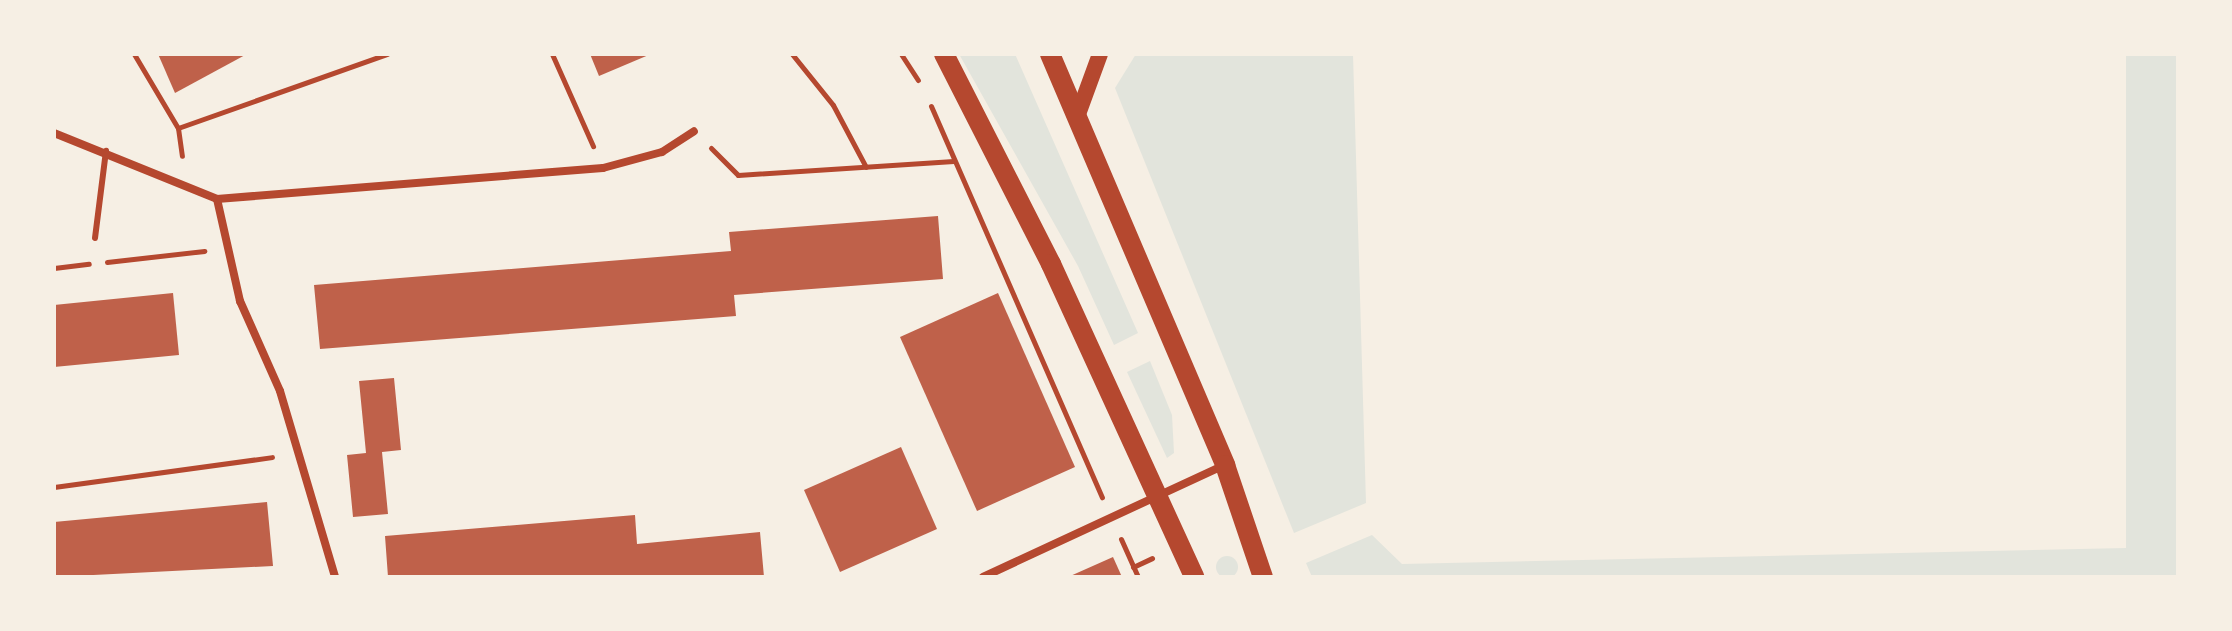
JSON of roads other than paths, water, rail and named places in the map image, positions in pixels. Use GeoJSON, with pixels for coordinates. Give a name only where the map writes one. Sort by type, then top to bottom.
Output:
{"type":"FeatureCollection","features":[{"type":"Feature","properties":{"kind":"main road"},"geometry":{"type":"LineString","coordinates":[[944,54],[1194,577]]}},
{"type":"Feature","properties":{"kind":"main road"},"geometry":{"type":"LineString","coordinates":[[1050,54],[1225,465],[1263,577]]}},
{"type":"Feature","properties":{"kind":"main road"},"geometry":{"type":"LineString","coordinates":[[1077,117],[1100,54]]}},
{"type":"Feature","properties":{"kind":"street"},"geometry":{"type":"LineString","coordinates":[[54,133],[106,151],[217,199],[603,168],[662,152],[694,131]]}},
{"type":"Feature","properties":{"kind":"street"},"geometry":{"type":"LineString","coordinates":[[217,199],[226,248],[301,453],[335,577]]}},
{"type":"Feature","properties":{"kind":"street"},"geometry":{"type":"LineString","coordinates":[[983,577],[1225,465]]}},
{"type":"Feature","properties":{"kind":"lane"},"geometry":{"type":"LineString","coordinates":[[95,238],[106,151]]}}]}
